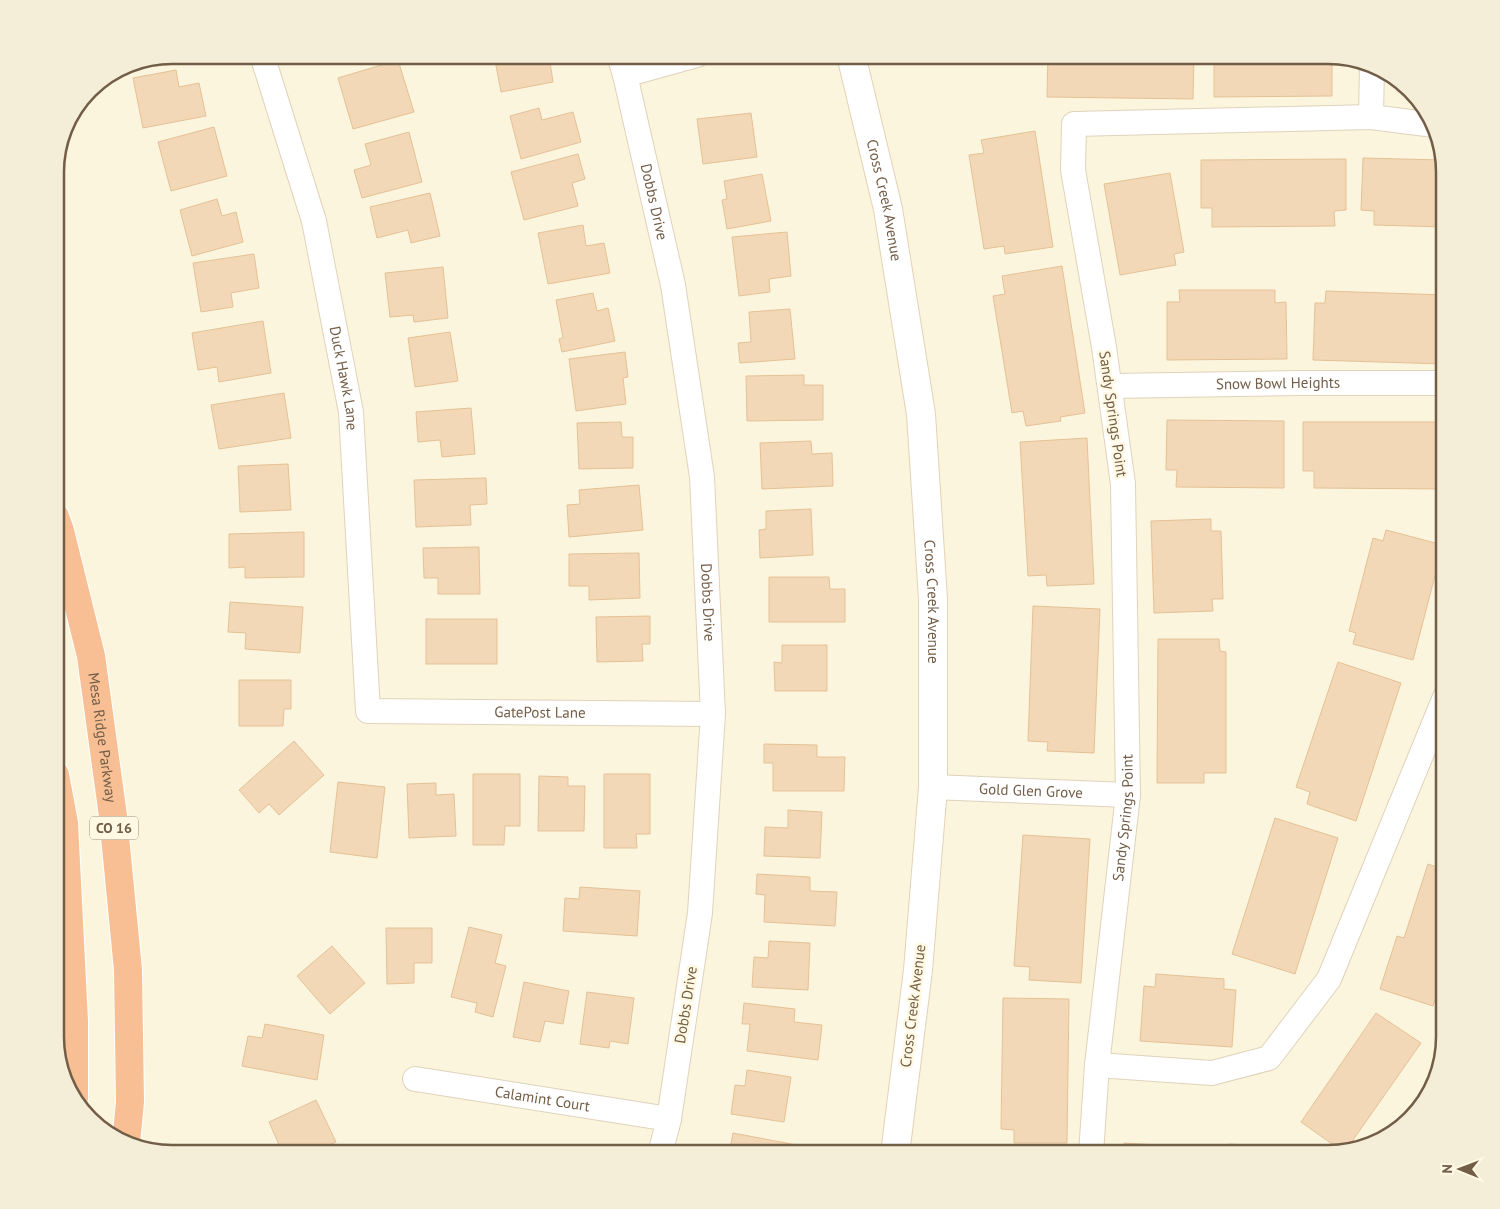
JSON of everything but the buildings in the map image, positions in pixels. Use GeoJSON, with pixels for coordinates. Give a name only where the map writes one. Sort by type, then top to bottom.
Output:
{"type":"FeatureCollection","features":[{"type":"Feature","properties":{"kind":"highway","name":"Mesa Ridge Parkway"},"geometry":{"type":"LineString","coordinates":[[64,547],[91,656],[113,816],[128,970],[130,1102],[127,1135]]}},
{"type":"Feature","properties":{"kind":"highway"},"geometry":{"type":"LineString","coordinates":[[64,823],[74,1021],[74,1083]]}},
{"type":"Feature","properties":{"kind":"street","name":"Duck Hawk Lane"},"geometry":{"type":"LineString","coordinates":[[265,64],[314,221],[351,412],[368,711]]}},
{"type":"Feature","properties":{"kind":"street","name":"Cross Creek Avenue"},"geometry":{"type":"LineString","coordinates":[[853,64],[888,209],[921,414],[933,599],[933,787],[918,970],[896,1145]]}},
{"type":"Feature","properties":{"kind":"street","name":"Dobbs Drive"},"geometry":{"type":"LineString","coordinates":[[622,65],[673,285],[702,477],[713,714],[700,913],[669,1118],[662,1145]]}},
{"type":"Feature","properties":{"kind":"street"},"geometry":{"type":"LineString","coordinates":[[1371,117],[1372,73]]}},
{"type":"Feature","properties":{"kind":"street","name":"Sandy Springs Point"},"geometry":{"type":"LineString","coordinates":[[1091,1145],[1097,1065],[1128,795],[1123,484],[1104,348],[1073,170],[1074,124],[1371,117],[1425,124]]}},
{"type":"Feature","properties":{"kind":"street","name":"Snow Bowl Heights"},"geometry":{"type":"LineString","coordinates":[[1110,386],[1436,383]]}},
{"type":"Feature","properties":{"kind":"street","name":"GatePost Lane"},"geometry":{"type":"LineString","coordinates":[[368,711],[713,714]]}},
{"type":"Feature","properties":{"kind":"street"},"geometry":{"type":"LineString","coordinates":[[1097,1065],[1212,1073],[1270,1058],[1329,979],[1436,719]]}},
{"type":"Feature","properties":{"kind":"street","name":"Gold Glen Grove"},"geometry":{"type":"LineString","coordinates":[[933,787],[1128,795]]}},
{"type":"Feature","properties":{"kind":"street","name":"Calamint Court"},"geometry":{"type":"LineString","coordinates":[[415,1079],[669,1118]]}}]}
